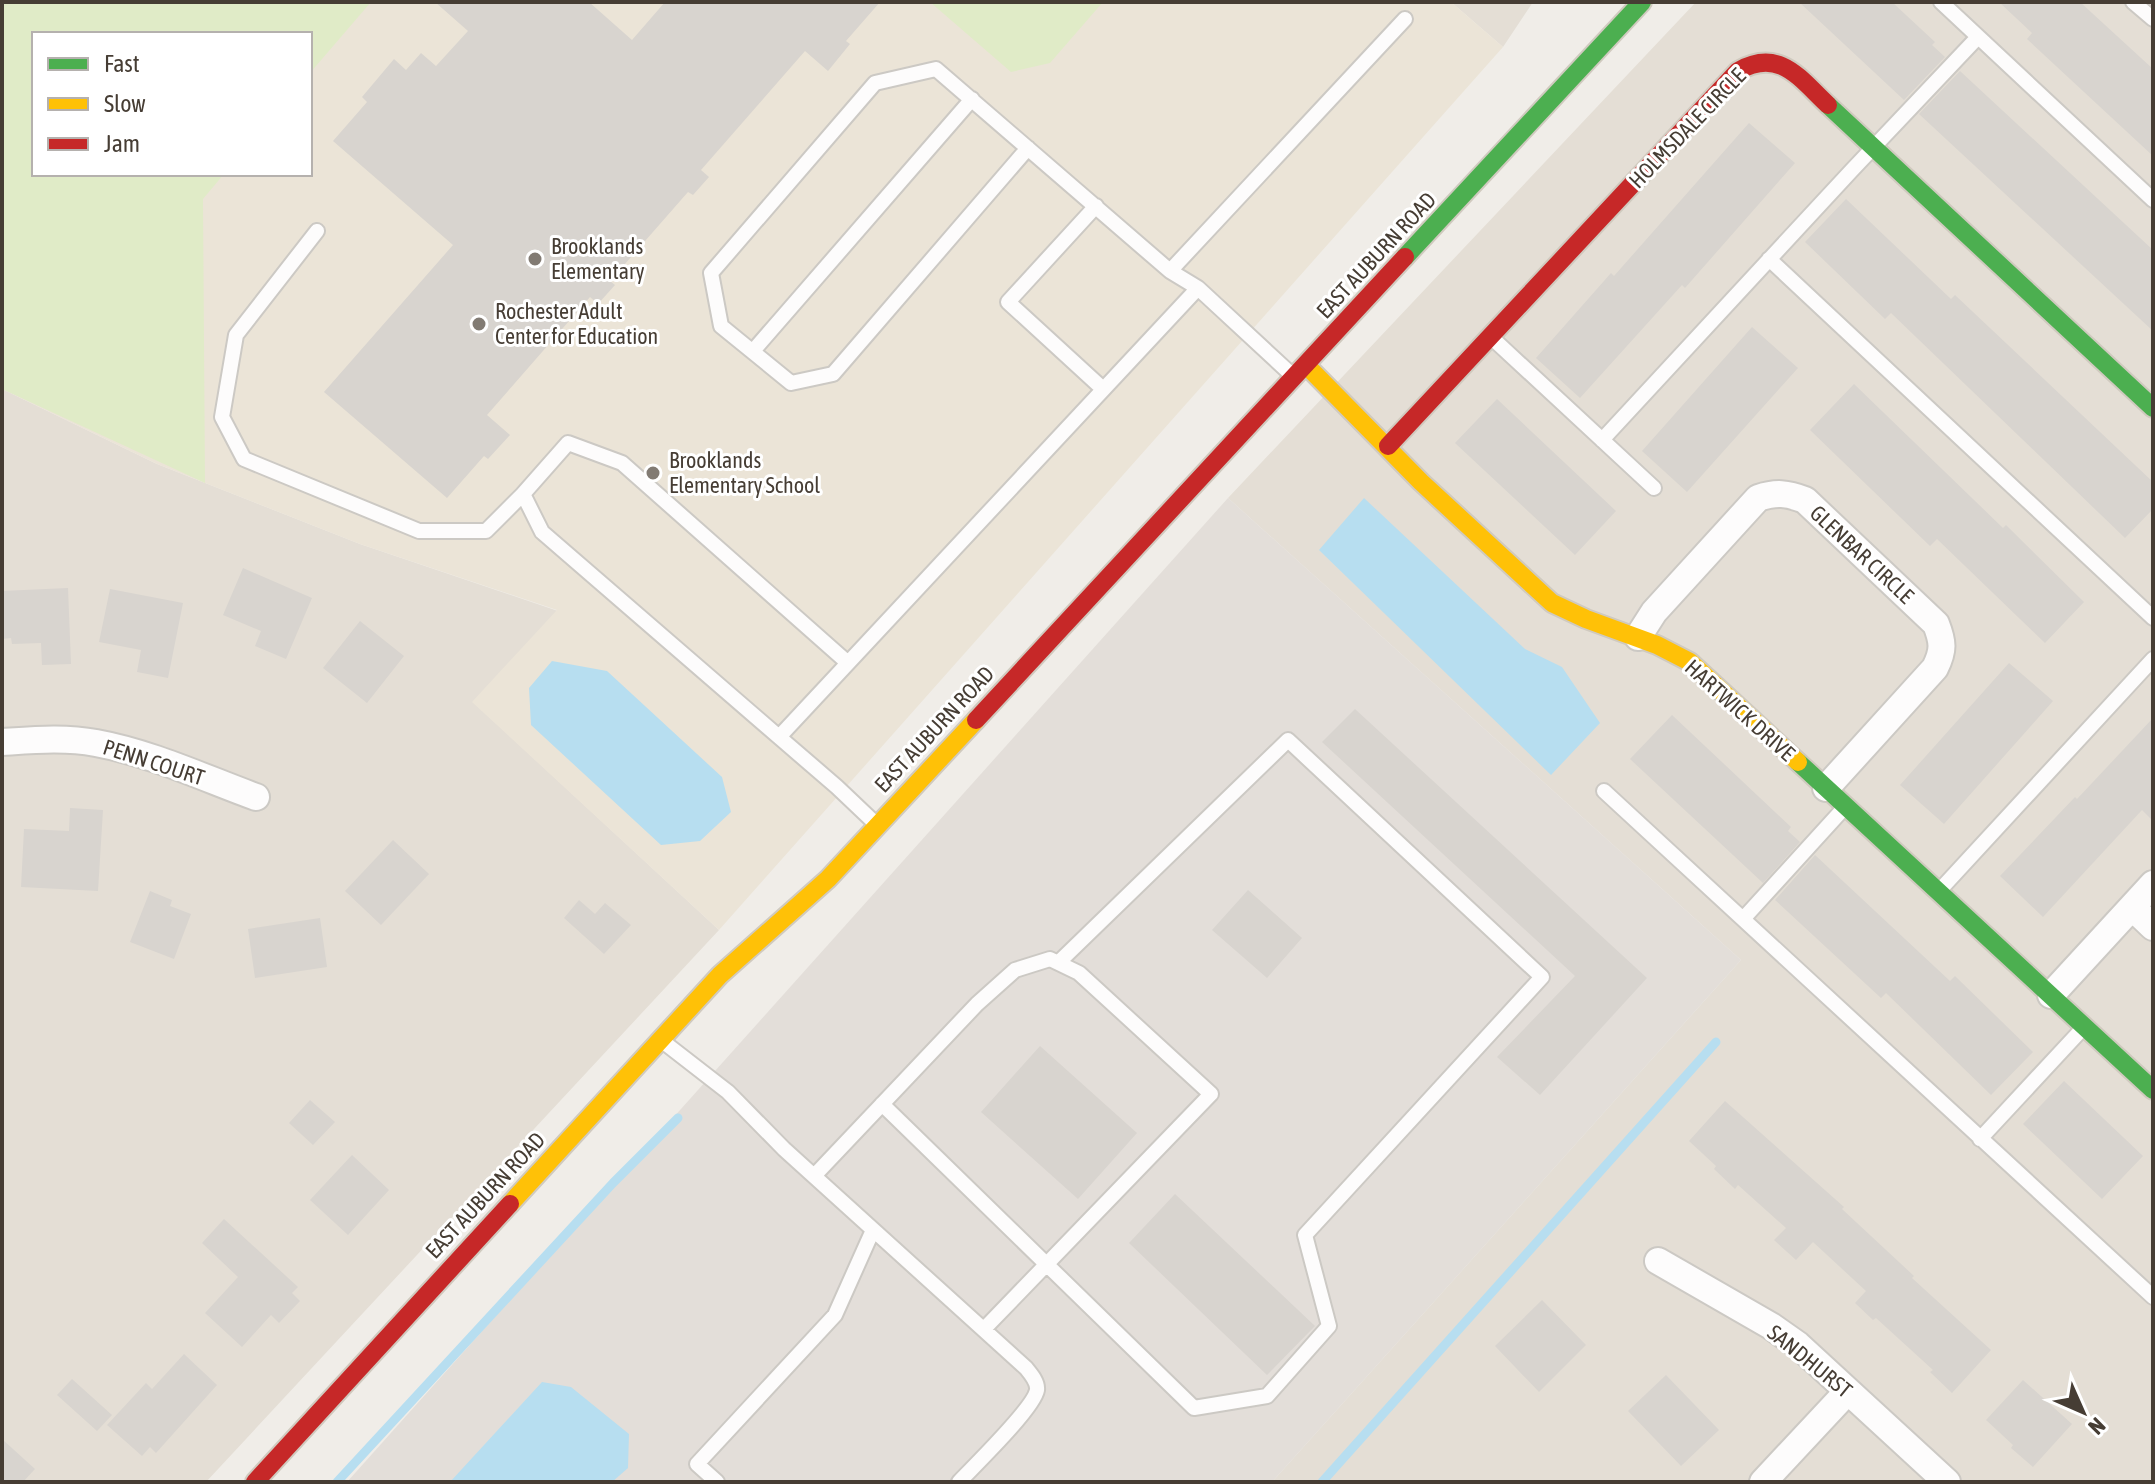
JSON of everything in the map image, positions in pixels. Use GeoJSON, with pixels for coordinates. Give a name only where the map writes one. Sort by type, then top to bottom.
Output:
{"type":"FeatureCollection","features":[{"type":"Feature","properties":{"kind":"street","name":"EAST AUBURN ROAD"},"geometry":{"type":"LineString","coordinates":[[255,1482],[720,975],[828,879],[1642,2]]}},
{"type":"Feature","properties":{"kind":"street","name":"HOLMSDALE CIRCLE"},"geometry":{"type":"LineString","coordinates":[[1388,446],[1738,71],[1760,61],[1787,67],[2141,389],[2153,408]]}},
{"type":"Feature","properties":{"kind":"street","name":"HARTWICK DRIVE"},"geometry":{"type":"LineString","coordinates":[[1300,371],[1388,446],[1421,482],[1552,603],[1572,615],[1672,650],[1690,662],[2153,1090]]}},
{"type":"Feature","properties":{"kind":"street","name":"GLENBAR CIRCLE"},"geometry":{"type":"LineString","coordinates":[[1638,637],[1654,612],[1758,498],[1774,493],[1805,500],[1936,624],[1942,640],[1941,657],[1935,668],[1826,788]]}},
{"type":"Feature","properties":{"kind":"street","name":"PENN COURT"},"geometry":{"type":"LineString","coordinates":[[2,742],[50,739],[94,742],[135,753],[256,797]]}},
{"type":"Feature","properties":{"kind":"street"},"geometry":{"type":"LineString","coordinates":[[2051,995],[2153,884]]}},
{"type":"Feature","properties":{"kind":"street"},"geometry":{"type":"LineString","coordinates":[[2132,907],[2153,927]]}},
{"type":"Feature","properties":{"kind":"street","name":"SANDHURST"},"geometry":{"type":"LineString","coordinates":[[1658,1261],[1771,1326],[1798,1345],[1947,1482]]}},
{"type":"Feature","properties":{"kind":"street"},"geometry":{"type":"LineString","coordinates":[[1763,1482],[1848,1391]]}},
{"type":"Feature","properties":{"kind":"lane"},"geometry":{"type":"LineString","coordinates":[[1941,2],[2153,200]]}},
{"type":"Feature","properties":{"kind":"lane"},"geometry":{"type":"LineString","coordinates":[[2133,2],[2153,19]]}},
{"type":"Feature","properties":{"kind":"lane"},"geometry":{"type":"LineString","coordinates":[[1170,271],[1405,19]]}},
{"type":"Feature","properties":{"kind":"lane"},"geometry":{"type":"LineString","coordinates":[[1602,440],[1978,37]]}},
{"type":"Feature","properties":{"kind":"lane"},"geometry":{"type":"LineString","coordinates":[[1028,148],[833,374],[791,383],[721,326],[711,273],[875,83],[936,69],[1096,206],[1170,271],[1198,288],[1300,371]]}},
{"type":"Feature","properties":{"kind":"lane"},"geometry":{"type":"LineString","coordinates":[[753,351],[972,99]]}},
{"type":"Feature","properties":{"kind":"lane"},"geometry":{"type":"LineString","coordinates":[[1096,206],[1008,302],[1103,389]]}},
{"type":"Feature","properties":{"kind":"lane"},"geometry":{"type":"LineString","coordinates":[[317,231],[236,335],[222,417],[244,459],[419,531],[486,531],[568,443],[622,463],[848,663]]}},
{"type":"Feature","properties":{"kind":"lane"},"geometry":{"type":"LineString","coordinates":[[1769,259],[2153,618]]}},
{"type":"Feature","properties":{"kind":"lane"},"geometry":{"type":"LineString","coordinates":[[779,737],[1198,288]]}},
{"type":"Feature","properties":{"kind":"lane"},"geometry":{"type":"LineString","coordinates":[[1491,337],[1654,488]]}},
{"type":"Feature","properties":{"kind":"lane"},"geometry":{"type":"LineString","coordinates":[[523,494],[542,532],[877,825]]}},
{"type":"Feature","properties":{"kind":"lane"},"geometry":{"type":"LineString","coordinates":[[1938,892],[2153,659]]}},
{"type":"Feature","properties":{"kind":"lane"},"geometry":{"type":"LineString","coordinates":[[882,1104],[1194,1408],[1267,1396],[1329,1326],[1305,1235],[1542,977],[1288,740],[1058,963]]}},
{"type":"Feature","properties":{"kind":"lane"},"geometry":{"type":"LineString","coordinates":[[1604,791],[2153,1297]]}},
{"type":"Feature","properties":{"kind":"lane"},"geometry":{"type":"LineString","coordinates":[[1743,919],[1846,806]]}},
{"type":"Feature","properties":{"kind":"lane"},"geometry":{"type":"LineString","coordinates":[[814,1176],[977,1004],[1015,970],[1050,959],[1079,973],[1211,1094],[984,1329]]}},
{"type":"Feature","properties":{"kind":"lane"},"geometry":{"type":"LineString","coordinates":[[1980,1139],[2084,1026]]}},
{"type":"Feature","properties":{"kind":"lane"},"geometry":{"type":"LineString","coordinates":[[661,1040],[728,1092],[814,1176],[1026,1368],[1037,1385],[1037,1393],[1018,1419],[959,1482]]}},
{"type":"Feature","properties":{"kind":"lane"},"geometry":{"type":"LineString","coordinates":[[717,1482],[697,1464],[835,1315],[873,1230]]}},
{"type":"Feature","properties":{"kind":"shaded area","name":"Brooklands Elementary School"},"geometry":{"type":"Polygon","coordinates":[[[2,2],[1451,2],[1503,47],[719,930],[472,702],[557,610],[360,544],[157,464],[2,389],[2,2]]]}},
{"type":"Feature","properties":{"kind":"shaded area"},"geometry":{"type":"Polygon","coordinates":[[[1451,2],[1533,2],[1503,47],[1451,2]]]}},
{"type":"Feature","properties":{"kind":"shaded area"},"geometry":{"type":"Polygon","coordinates":[[[1696,2],[2153,2],[2153,1482],[1272,1482],[1741,960],[1228,498],[1696,2]]]}},
{"type":"Feature","properties":{"kind":"shaded area"},"geometry":{"type":"Polygon","coordinates":[[[2,389],[157,464],[360,544],[558,611],[473,702],[719,930],[206,1482],[2,1482],[2,389]]]}},
{"type":"Feature","properties":{"kind":"shaded area"},"geometry":{"type":"Polygon","coordinates":[[[1228,498],[1741,960],[1272,1482],[347,1482],[1228,498]]]}},
{"type":"Feature","properties":{"kind":"green space"},"geometry":{"type":"Polygon","coordinates":[[[2,2],[371,2],[312,71],[312,32],[32,32],[32,176],[222,176],[203,199],[205,483],[2,389],[2,2]]]}},
{"type":"Feature","properties":{"kind":"green space"},"geometry":{"type":"Polygon","coordinates":[[[930,2],[1103,2],[1050,63],[1011,72],[930,2]]]}},
{"type":"Feature","properties":{"kind":"water"},"geometry":{"type":"Polygon","coordinates":[[[1364,498],[1525,649],[1562,667],[1600,723],[1551,775],[1319,550],[1364,498]]]}},
{"type":"Feature","properties":{"kind":"water"},"geometry":{"type":"Polygon","coordinates":[[[552,661],[607,671],[722,777],[731,812],[700,841],[661,845],[531,725],[529,688],[552,661]]]}},
{"type":"Feature","properties":{"kind":"water"},"geometry":{"type":"Polygon","coordinates":[[[542,1382],[571,1387],[629,1434],[628,1468],[612,1482],[450,1482],[542,1382]]]}},
{"type":"Feature","properties":{"kind":"building","name":"Brooklands Elementary"},"geometry":{"type":"Polygon","coordinates":[[[435,2],[589,2],[632,40],[665,2],[880,2],[846,41],[850,44],[828,71],[805,51],[701,170],[709,177],[693,195],[688,192],[610,281],[615,285],[598,304],[590,297],[487,415],[510,435],[488,459],[484,456],[447,498],[324,392],[453,245],[333,141],[367,102],[362,97],[394,59],[406,70],[421,53],[436,66],[468,31],[435,2]]]}},
{"type":"Feature","properties":{"kind":"building"},"geometry":{"type":"Polygon","coordinates":[[[1799,2],[1892,2],[1935,42],[1932,45],[1945,57],[1904,100],[1799,2]]]}},
{"type":"Feature","properties":{"kind":"building"},"geometry":{"type":"Polygon","coordinates":[[[1999,2],[2080,2],[2153,69],[2153,156],[2027,39],[2032,33],[1999,2]]]}},
{"type":"Feature","properties":{"kind":"building"},"geometry":{"type":"Polygon","coordinates":[[[1960,71],[2153,250],[2153,331],[1919,114],[1960,71]]]}},
{"type":"Feature","properties":{"kind":"building"},"geometry":{"type":"Polygon","coordinates":[[[1749,123],[1795,163],[1685,288],[1682,285],[1580,398],[1536,358],[1611,273],[1614,276],[1749,123]]]}},
{"type":"Feature","properties":{"kind":"building"},"geometry":{"type":"Polygon","coordinates":[[[1846,199],[1951,299],[1955,295],[2153,482],[2153,509],[2125,538],[1891,313],[1885,319],[1805,242],[1846,199]]]}},
{"type":"Feature","properties":{"kind":"building"},"geometry":{"type":"Polygon","coordinates":[[[1752,327],[1798,368],[1687,492],[1642,451],[1752,327]]]}},
{"type":"Feature","properties":{"kind":"building"},"geometry":{"type":"Polygon","coordinates":[[[1854,384],[2084,602],[2045,643],[1937,539],[1930,546],[1810,430],[1854,384]]]}},
{"type":"Feature","properties":{"kind":"building"},"geometry":{"type":"Polygon","coordinates":[[[1497,399],[1616,511],[1575,555],[1455,443],[1497,399]]]}},
{"type":"Feature","properties":{"kind":"building"},"geometry":{"type":"Polygon","coordinates":[[[243,568],[312,598],[286,659],[255,646],[261,631],[223,615],[243,568]]]}},
{"type":"Feature","properties":{"kind":"building"},"geometry":{"type":"Polygon","coordinates":[[[68,588],[71,664],[42,665],[41,643],[12,644],[11,638],[2,639],[2,591],[68,588]]]}},
{"type":"Feature","properties":{"kind":"building"},"geometry":{"type":"Polygon","coordinates":[[[110,589],[183,603],[168,678],[137,672],[141,650],[99,642],[110,589]]]}},
{"type":"Feature","properties":{"kind":"building"},"geometry":{"type":"Polygon","coordinates":[[[360,621],[404,656],[367,703],[323,668],[360,621]]]}},
{"type":"Feature","properties":{"kind":"building"},"geometry":{"type":"Polygon","coordinates":[[[2009,663],[2053,701],[1944,824],[1900,785],[2009,663]]]}},
{"type":"Feature","properties":{"kind":"building"},"geometry":{"type":"Polygon","coordinates":[[[1355,709],[1647,978],[1540,1095],[1497,1057],[1575,976],[1322,742],[1355,709]]]}},
{"type":"Feature","properties":{"kind":"building"},"geometry":{"type":"Polygon","coordinates":[[[1672,715],[1791,827],[1788,831],[1800,842],[1763,883],[1630,759],[1672,715]]]}},
{"type":"Feature","properties":{"kind":"building"},"geometry":{"type":"Polygon","coordinates":[[[2153,718],[2153,821],[2142,810],[2043,917],[2000,876],[2153,718]]]}},
{"type":"Feature","properties":{"kind":"building"},"geometry":{"type":"Polygon","coordinates":[[[70,808],[103,810],[98,891],[21,887],[24,829],[69,831],[70,808]]]}},
{"type":"Feature","properties":{"kind":"building"},"geometry":{"type":"Polygon","coordinates":[[[393,840],[429,874],[381,925],[345,891],[393,840]]]}},
{"type":"Feature","properties":{"kind":"building"},"geometry":{"type":"Polygon","coordinates":[[[1815,855],[1950,981],[1955,976],[2033,1052],[1991,1095],[1886,993],[1881,998],[1775,900],[1815,855]]]}},
{"type":"Feature","properties":{"kind":"building"},"geometry":{"type":"Polygon","coordinates":[[[1248,890],[1302,938],[1267,978],[1212,930],[1248,890]]]}},
{"type":"Feature","properties":{"kind":"building"},"geometry":{"type":"Polygon","coordinates":[[[150,891],[172,900],[170,906],[191,914],[174,959],[130,942],[150,891]]]}},
{"type":"Feature","properties":{"kind":"building"},"geometry":{"type":"Polygon","coordinates":[[[579,900],[595,914],[605,903],[631,925],[604,954],[564,918],[579,900]]]}},
{"type":"Feature","properties":{"kind":"building"},"geometry":{"type":"Polygon","coordinates":[[[320,918],[327,967],[255,978],[248,929],[320,918]]]}},
{"type":"Feature","properties":{"kind":"building"},"geometry":{"type":"Polygon","coordinates":[[[1040,1046],[1137,1133],[1078,1199],[981,1112],[1040,1046]]]}},
{"type":"Feature","properties":{"kind":"building"},"geometry":{"type":"Polygon","coordinates":[[[2064,1081],[2143,1156],[2102,1199],[2023,1124],[2064,1081]]]}},
{"type":"Feature","properties":{"kind":"building"},"geometry":{"type":"Polygon","coordinates":[[[310,1100],[335,1122],[313,1145],[289,1123],[310,1100]]]}},
{"type":"Feature","properties":{"kind":"building"},"geometry":{"type":"Polygon","coordinates":[[[1725,1101],[1844,1207],[1842,1209],[1914,1276],[1912,1278],[1991,1350],[1952,1393],[1930,1372],[1933,1370],[1855,1303],[1866,1291],[1813,1242],[1796,1260],[1774,1240],[1786,1228],[1738,1185],[1735,1189],[1689,1141],[1725,1101]]]}},
{"type":"Feature","properties":{"kind":"building"},"geometry":{"type":"Polygon","coordinates":[[[352,1155],[389,1190],[348,1235],[310,1200],[352,1155]]]}},
{"type":"Feature","properties":{"kind":"building"},"geometry":{"type":"Polygon","coordinates":[[[1175,1194],[1315,1326],[1267,1375],[1129,1243],[1175,1194]]]}},
{"type":"Feature","properties":{"kind":"building"},"geometry":{"type":"Polygon","coordinates":[[[224,1219],[298,1287],[292,1293],[300,1301],[279,1323],[271,1315],[242,1347],[205,1313],[238,1277],[202,1243],[224,1219]]]}},
{"type":"Feature","properties":{"kind":"building"},"geometry":{"type":"Polygon","coordinates":[[[1542,1300],[1586,1345],[1539,1392],[1495,1346],[1542,1300]]]}},
{"type":"Feature","properties":{"kind":"building"},"geometry":{"type":"Polygon","coordinates":[[[184,1354],[217,1385],[156,1453],[150,1447],[142,1456],[107,1425],[146,1383],[152,1389],[184,1354]]]}},
{"type":"Feature","properties":{"kind":"building"},"geometry":{"type":"Polygon","coordinates":[[[1666,1375],[1719,1430],[1681,1466],[1628,1411],[1666,1375]]]}},
{"type":"Feature","properties":{"kind":"building"},"geometry":{"type":"Polygon","coordinates":[[[72,1379],[112,1415],[97,1431],[57,1395],[72,1379]]]}},
{"type":"Feature","properties":{"kind":"building"},"geometry":{"type":"Polygon","coordinates":[[[2023,1380],[2072,1424],[2033,1467],[1986,1420],[2023,1380]]]}},
{"type":"Feature","properties":{"kind":"building"},"geometry":{"type":"Polygon","coordinates":[[[2,1439],[35,1469],[23,1482],[2,1482],[2,1439]]]}},
{"type":"Feature","properties":{"kind":"waterway"},"geometry":{"type":"LineString","coordinates":[[1322,1482],[1716,1042]]}},
{"type":"Feature","properties":{"kind":"waterway"},"geometry":{"type":"LineString","coordinates":[[337,1482],[613,1183],[678,1118]]}},
{"type":"Feature","properties":{"kind":"traffic: fast"},"geometry":{"type":"LineString","coordinates":[[1405,257],[1642,2]]}},
{"type":"Feature","properties":{"kind":"traffic: fast"},"geometry":{"type":"LineString","coordinates":[[1828,105],[2153,408]]}},
{"type":"Feature","properties":{"kind":"traffic: fast"},"geometry":{"type":"LineString","coordinates":[[1798,762],[2153,1090]]}},
{"type":"Feature","properties":{"kind":"traffic: slow"},"geometry":{"type":"LineString","coordinates":[[1306,365],[1421,482],[1552,603],[1657,645],[1690,662],[1798,762]]}},
{"type":"Feature","properties":{"kind":"traffic: slow"},"geometry":{"type":"LineString","coordinates":[[510,1204],[720,975],[828,879],[976,720]]}},
{"type":"Feature","properties":{"kind":"traffic: jam"},"geometry":{"type":"LineString","coordinates":[[1388,446],[1738,71],[1753,65],[1778,64],[1798,76],[1828,105]]}},
{"type":"Feature","properties":{"kind":"traffic: jam"},"geometry":{"type":"LineString","coordinates":[[976,720],[1405,257]]}},
{"type":"Feature","properties":{"kind":"traffic: jam"},"geometry":{"type":"LineString","coordinates":[[255,1482],[510,1204]]}},
{"type":"Feature","properties":{"kind":"place","name":"Brooklands Elementary"},"geometry":{"type":"Point","coordinates":[535,259]}},
{"type":"Feature","properties":{"kind":"place","name":"Rochester Adult Center for Education"},"geometry":{"type":"Point","coordinates":[479,324]}},
{"type":"Feature","properties":{"kind":"place","name":"Brooklands Elementary School"},"geometry":{"type":"Point","coordinates":[653,473]}}]}
